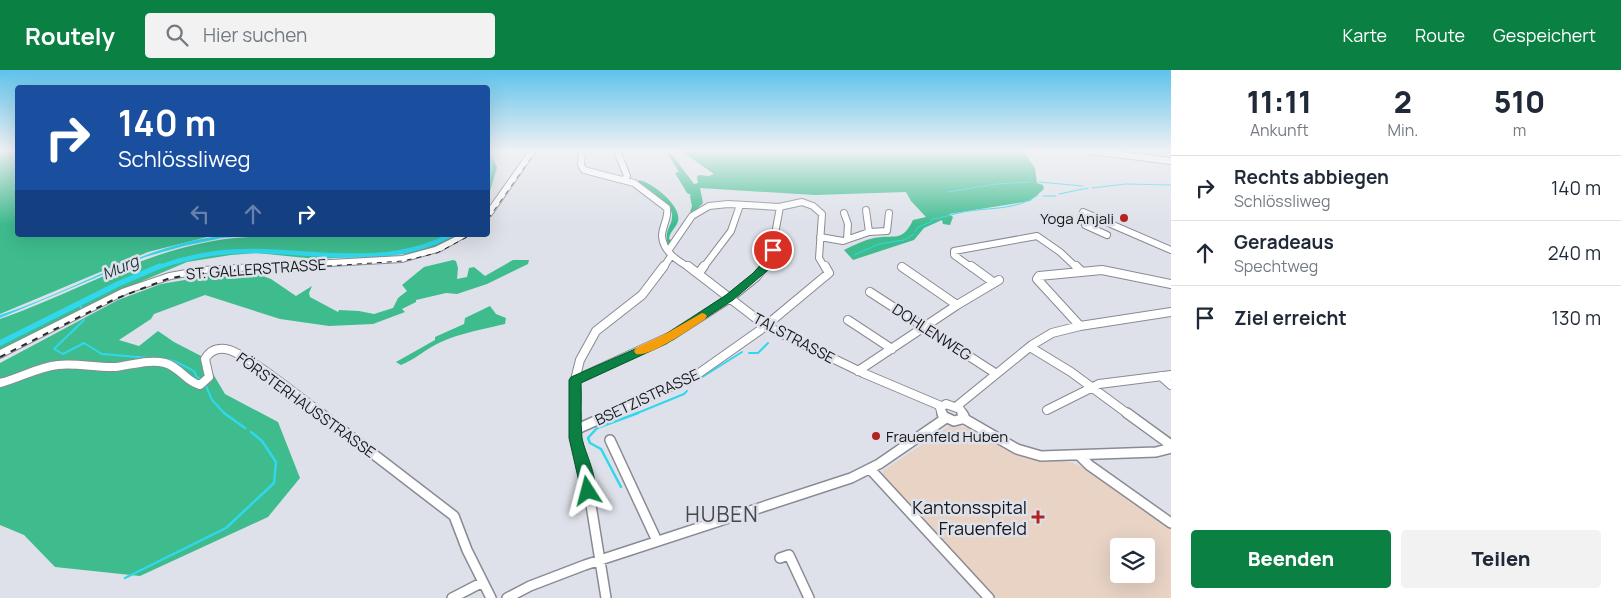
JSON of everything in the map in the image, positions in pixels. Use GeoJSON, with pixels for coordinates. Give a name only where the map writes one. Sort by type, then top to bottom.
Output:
{"type":"FeatureCollection","features":[{"type":"Feature","properties":{"kind":"main road"},"geometry":{"type":"LineString","coordinates":[[490,211],[515,176]]}},
{"type":"Feature","properties":{"kind":"main road","name":"ST. GALLERSTRASSE"},"geometry":{"type":"LineString","coordinates":[[0,354],[125,292],[168,276],[203,270],[402,259],[438,249],[461,237]]}},
{"type":"Feature","properties":{"kind":"street"},"geometry":{"type":"LineString","coordinates":[[610,176],[625,179],[644,188],[667,208],[668,218],[662,236],[670,253]]}},
{"type":"Feature","properties":{"kind":"street"},"geometry":{"type":"LineString","coordinates":[[606,598],[598,561],[586,474],[575,430],[575,380],[580,360],[596,331],[642,295],[654,281],[688,221],[701,208],[712,205],[780,207],[802,202],[815,207],[822,214],[820,237],[838,240],[869,232],[887,231],[890,213]]}},
{"type":"Feature","properties":{"kind":"street"},"geometry":{"type":"LineString","coordinates":[[699,273],[731,231],[740,205]]}},
{"type":"Feature","properties":{"kind":"street"},"geometry":{"type":"LineString","coordinates":[[575,380],[662,342],[730,298],[756,277],[769,259],[780,207]]}},
{"type":"Feature","properties":{"kind":"street"},"geometry":{"type":"LineString","coordinates":[[866,210],[869,232]]}},
{"type":"Feature","properties":{"kind":"street"},"geometry":{"type":"LineString","coordinates":[[1083,212],[1171,250]]}},
{"type":"Feature","properties":{"kind":"street"},"geometry":{"type":"LineString","coordinates":[[844,213],[848,224],[847,239]]}},
{"type":"Feature","properties":{"kind":"street"},"geometry":{"type":"LineString","coordinates":[[1094,218],[1085,225],[1107,235]]}},
{"type":"Feature","properties":{"kind":"street"},"geometry":{"type":"LineString","coordinates":[[858,371],[956,307],[957,304],[996,281],[954,255],[954,251],[995,242],[1037,236],[1080,271]]}},
{"type":"Feature","properties":{"kind":"street","name":"BSETZISTRASSE"},"geometry":{"type":"LineString","coordinates":[[575,430],[685,382],[766,326],[829,273],[819,258],[820,237]]}},
{"type":"Feature","properties":{"kind":"street","name":"TALSTRASSE"},"geometry":{"type":"LineString","coordinates":[[670,253],[699,273],[766,326],[858,371],[941,406]]}},
{"type":"Feature","properties":{"kind":"street"},"geometry":{"type":"LineString","coordinates":[[902,267],[957,304]]}},
{"type":"Feature","properties":{"kind":"street"},"geometry":{"type":"LineString","coordinates":[[1080,326],[1037,279],[1039,276],[1080,271],[1110,271],[1171,284]]}},
{"type":"Feature","properties":{"kind":"street","name":"DOHLENWEG"},"geometry":{"type":"LineString","coordinates":[[870,292],[995,373]]}},
{"type":"Feature","properties":{"kind":"street"},"geometry":{"type":"LineString","coordinates":[[957,406],[995,373],[1052,333],[1080,326],[1171,312]]}},
{"type":"Feature","properties":{"kind":"street"},"geometry":{"type":"LineString","coordinates":[[848,320],[892,349]]}},
{"type":"Feature","properties":{"kind":"street"},"geometry":{"type":"LineString","coordinates":[[964,418],[957,421],[946,418],[940,410],[941,406],[946,404],[957,406],[962,411],[964,418],[1017,449],[1034,455],[1050,457],[1162,452],[1171,446],[1092,388],[1030,347]]}},
{"type":"Feature","properties":{"kind":"street","name":"FÖRSTERHAUSSTRASSE"},"geometry":{"type":"LineString","coordinates":[[0,384],[50,366],[83,364],[106,367],[151,362],[164,363],[178,369],[186,374],[192,383],[200,385],[209,376],[205,359],[207,355],[216,349],[227,349],[245,358],[308,404],[454,516],[467,550],[492,598]]}},
{"type":"Feature","properties":{"kind":"street"},"geometry":{"type":"LineString","coordinates":[[1047,410],[1099,384],[1171,375]]}},
{"type":"Feature","properties":{"kind":"street"},"geometry":{"type":"LineString","coordinates":[[1161,376],[1171,384]]}},
{"type":"Feature","properties":{"kind":"street"},"geometry":{"type":"LineString","coordinates":[[507,598],[557,575],[851,478],[870,469],[946,418]]}},
{"type":"Feature","properties":{"kind":"street"},"geometry":{"type":"LineString","coordinates":[[610,440],[657,542]]}},
{"type":"Feature","properties":{"kind":"street"},"geometry":{"type":"LineString","coordinates":[[1080,456],[1089,465],[1171,523]]}},
{"type":"Feature","properties":{"kind":"street"},"geometry":{"type":"LineString","coordinates":[[870,469],[989,598]]}},
{"type":"Feature","properties":{"kind":"street"},"geometry":{"type":"LineString","coordinates":[[780,558],[789,556],[809,598]]}},
{"type":"Feature","properties":{"kind":"street"},"geometry":{"type":"LineString","coordinates":[[452,598],[483,582]]}},
{"type":"Feature","properties":{"kind":"shaded area","name":"Kantonsspital Frauenfeld"},"geometry":{"type":"Polygon","coordinates":[[[949,426],[977,428],[1035,458],[1070,462],[1088,469],[1171,526],[1171,598],[993,598],[883,477],[883,471],[949,426]]]}},
{"type":"Feature","properties":{"kind":"green space"},"geometry":{"type":"Polygon","coordinates":[[[0,176],[15,176],[15,237],[207,237],[148,252],[0,314],[0,176]]]}},
{"type":"Feature","properties":{"kind":"green space"},"geometry":{"type":"Polygon","coordinates":[[[490,176],[494,176],[490,191],[490,176]]]}},
{"type":"Feature","properties":{"kind":"green space"},"geometry":{"type":"Polygon","coordinates":[[[677,176],[688,176],[694,184],[698,183],[698,176],[1036,176],[1037,183],[1043,185],[1044,189],[1030,201],[949,214],[953,217],[950,225],[943,224],[942,220],[924,228],[914,240],[853,260],[844,250],[870,239],[901,235],[913,220],[926,217],[911,201],[906,192],[815,195],[700,188],[703,203],[694,212],[690,212],[692,206],[691,195],[687,193],[677,176]]]}},
{"type":"Feature","properties":{"kind":"green space"},"geometry":{"type":"Polygon","coordinates":[[[639,180],[659,190],[676,209],[678,221],[669,239],[673,241],[669,248],[667,233],[672,219],[671,210],[658,196],[638,182],[639,180]]]}},
{"type":"Feature","properties":{"kind":"green space"},"geometry":{"type":"Polygon","coordinates":[[[456,237],[434,248],[406,254],[316,259],[257,253],[187,262],[107,296],[0,350],[0,319],[158,255],[185,247],[231,238],[456,237]]]}},
{"type":"Feature","properties":{"kind":"green space"},"geometry":{"type":"Polygon","coordinates":[[[453,260],[456,261],[458,268],[457,279],[467,277],[469,268],[474,267],[485,276],[513,260],[529,260],[528,264],[487,284],[457,294],[446,293],[416,300],[416,302],[402,309],[405,312],[373,324],[329,326],[280,319],[205,295],[154,314],[151,319],[119,340],[139,346],[158,331],[174,342],[203,357],[225,394],[278,422],[300,478],[268,517],[140,576],[55,567],[24,535],[0,525],[0,363],[118,300],[161,284],[208,276],[260,275],[271,279],[296,296],[312,286],[309,293],[310,297],[338,312],[339,310],[359,311],[374,314],[393,308],[398,298],[407,291],[402,285],[424,267],[453,260]]]}},
{"type":"Feature","properties":{"kind":"green space"},"geometry":{"type":"Polygon","coordinates":[[[490,306],[496,314],[506,318],[505,324],[456,336],[436,344],[401,365],[396,362],[435,340],[435,337],[464,324],[465,318],[490,306]]]}},
{"type":"Feature","properties":{"kind":"water","name":"Murg"},"geometry":{"type":"Polygon","coordinates":[[[234,237],[184,246],[145,257],[0,318],[0,315],[29,305],[141,257],[199,239],[234,237]]]}},
{"type":"Feature","properties":{"kind":"waterway"},"geometry":{"type":"LineString","coordinates":[[948,192],[996,184],[1030,182]]}},
{"type":"Feature","properties":{"kind":"waterway"},"geometry":{"type":"LineString","coordinates":[[1039,182],[1083,186]]}},
{"type":"Feature","properties":{"kind":"waterway"},"geometry":{"type":"LineString","coordinates":[[1092,188],[1125,184],[1171,185]]}},
{"type":"Feature","properties":{"kind":"waterway"},"geometry":{"type":"LineString","coordinates":[[1059,194],[1088,188]]}},
{"type":"Feature","properties":{"kind":"waterway"},"geometry":{"type":"LineString","coordinates":[[915,232],[918,227],[931,222],[932,219],[963,212],[1020,204],[1038,195]]}},
{"type":"Feature","properties":{"kind":"waterway"},"geometry":{"type":"LineString","coordinates":[[1043,196],[1056,196]]}},
{"type":"Feature","properties":{"kind":"waterway"},"geometry":{"type":"LineString","coordinates":[[854,255],[879,244],[904,240],[914,234]]}},
{"type":"Feature","properties":{"kind":"waterway"},"geometry":{"type":"LineString","coordinates":[[156,268],[202,255],[237,251],[352,256],[377,255],[402,252],[446,237]]}},
{"type":"Feature","properties":{"kind":"waterway","name":"Murg"},"geometry":{"type":"LineString","coordinates":[[0,343],[118,284],[160,266]]}},
{"type":"Feature","properties":{"kind":"waterway"},"geometry":{"type":"LineString","coordinates":[[80,303],[81,308]]}},
{"type":"Feature","properties":{"kind":"waterway"},"geometry":{"type":"LineString","coordinates":[[84,320],[54,349],[63,354],[84,343],[102,354],[150,358]]}},
{"type":"Feature","properties":{"kind":"waterway"},"geometry":{"type":"LineString","coordinates":[[749,353],[758,353],[768,343]]}},
{"type":"Feature","properties":{"kind":"waterway"},"geometry":{"type":"LineString","coordinates":[[688,386],[742,352]]}},
{"type":"Feature","properties":{"kind":"waterway"},"geometry":{"type":"LineString","coordinates":[[160,359],[174,361],[183,365],[195,372],[196,376],[202,380]]}},
{"type":"Feature","properties":{"kind":"waterway"},"geometry":{"type":"LineString","coordinates":[[206,386],[212,400],[224,413]]}},
{"type":"Feature","properties":{"kind":"waterway"},"geometry":{"type":"LineString","coordinates":[[635,414],[684,394],[687,391]]}},
{"type":"Feature","properties":{"kind":"waterway"},"geometry":{"type":"LineString","coordinates":[[224,413],[245,428]]}},
{"type":"Feature","properties":{"kind":"waterway"},"geometry":{"type":"LineString","coordinates":[[621,487],[601,449],[590,443],[588,438],[597,428],[638,413]]}},
{"type":"Feature","properties":{"kind":"waterway"},"geometry":{"type":"LineString","coordinates":[[125,578],[226,528],[274,483],[276,462],[262,441],[251,432]]}},
{"type":"Feature","properties":{"kind":"railway"},"geometry":{"type":"LineString","coordinates":[[490,216],[519,176]]}},
{"type":"Feature","properties":{"kind":"railway"},"geometry":{"type":"LineString","coordinates":[[297,268],[403,261],[437,253],[467,237]]}},
{"type":"Feature","properties":{"kind":"railway"},"geometry":{"type":"LineString","coordinates":[[0,357],[115,299],[170,278],[219,271],[326,266]]}},
{"type":"Feature","properties":{"kind":"slow traffic"},"geometry":{"type":"LineString","coordinates":[[640,351],[662,342],[702,316]]}},
{"type":"Feature","properties":{"kind":"place","name":"Yoga Anjali"},"geometry":{"type":"Point","coordinates":[1124,218]}},
{"type":"Feature","properties":{"kind":"place","name":"Frauenfeld Huben"},"geometry":{"type":"Point","coordinates":[876,436]}},
{"type":"Feature","properties":{"kind":"place","name":"Kantonsspital Frauenfeld"},"geometry":{"type":"Point","coordinates":[1038,517]}},
{"type":"Feature","properties":{"kind":"district","name":"HUBEN"},"geometry":{"type":"Point","coordinates":[722,514]}},
{"type":"Feature","properties":{"kind":"route"},"geometry":{"type":"LineString","coordinates":[[588,491],[586,474],[576,438],[574,417],[575,380],[662,342],[695,321],[730,298],[756,277],[764,268],[773,250]]}}]}
